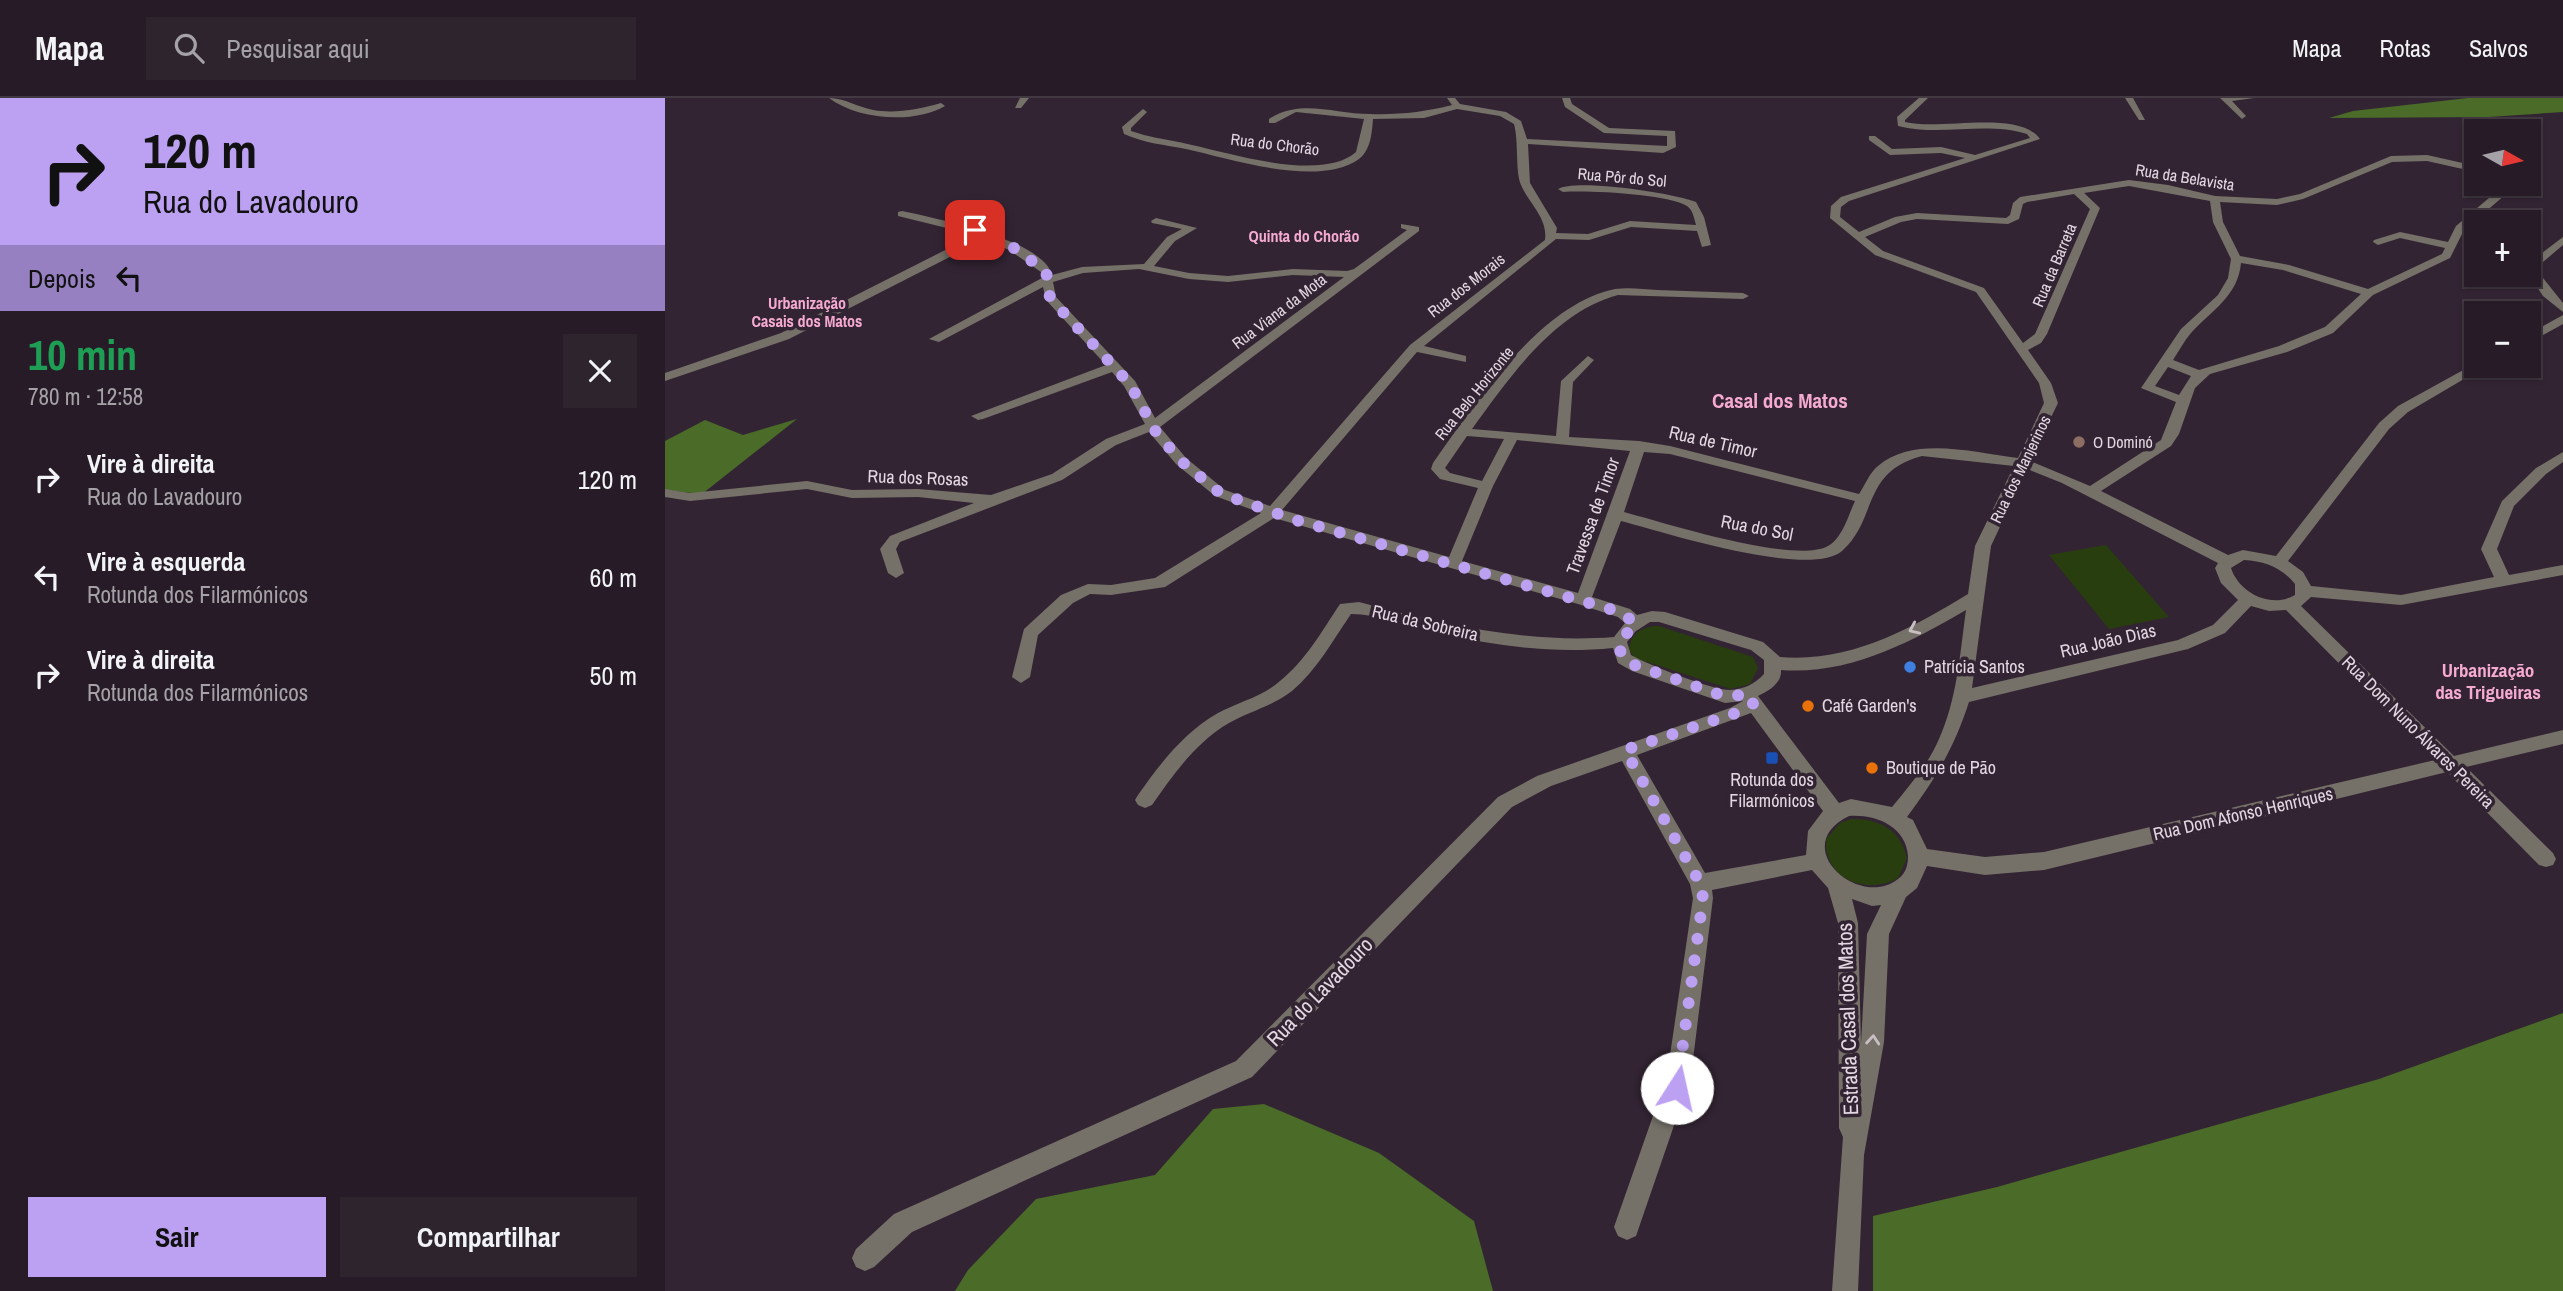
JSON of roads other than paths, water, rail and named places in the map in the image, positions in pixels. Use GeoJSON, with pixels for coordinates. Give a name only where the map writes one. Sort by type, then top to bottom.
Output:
{"type":"FeatureCollection","features":[{"type":"Feature","properties":{"kind":"street"},"geometry":{"type":"LineString","coordinates":[[833,98],[863,113],[875,115],[941,106]]}},
{"type":"Feature","properties":{"kind":"street"},"geometry":{"type":"LineString","coordinates":[[1018,106],[1025,98]]}},
{"type":"Feature","properties":{"kind":"street"},"geometry":{"type":"LineString","coordinates":[[1523,141],[1658,149],[1671,147],[1672,133],[1607,131],[1568,105],[1566,98]]}},
{"type":"Feature","properties":{"kind":"street","name":"Rua dos Manjerinos"},"geometry":{"type":"LineString","coordinates":[[1895,818],[1943,749],[1962,697],[1983,546],[2051,403],[2045,383],[1980,290],[1879,253],[1835,218],[1835,208],[1842,201],[2029,144],[2035,137],[2027,131],[2010,127],[1917,128],[1901,124],[1900,119],[1924,98]]}},
{"type":"Feature","properties":{"kind":"street"},"geometry":{"type":"LineString","coordinates":[[2129,98],[2142,118]]}},
{"type":"Feature","properties":{"kind":"street"},"geometry":{"type":"LineString","coordinates":[[2225,98],[2250,98]]}},
{"type":"Feature","properties":{"kind":"street"},"geometry":{"type":"LineString","coordinates":[[2225,98],[2242,116]]}},
{"type":"Feature","properties":{"kind":"street"},"geometry":{"type":"LineString","coordinates":[[1272,121],[1296,109],[1369,117],[1424,114],[1454,102],[1510,117],[1518,122],[1523,141],[1524,180],[1547,218],[1553,236],[1589,237],[1611,228],[1636,224],[1700,229]]}},
{"type":"Feature","properties":{"kind":"street","name":"Rua do Chorão"},"geometry":{"type":"LineString","coordinates":[[1143,112],[1126,127],[1127,132],[1262,161],[1314,167],[1335,165],[1357,156],[1364,148],[1369,117]]}},
{"type":"Feature","properties":{"kind":"street"},"geometry":{"type":"LineString","coordinates":[[1872,138],[1890,152],[1941,150],[1977,158]]}},
{"type":"Feature","properties":{"kind":"street","name":"Rua da Belavista"},"geometry":{"type":"LineString","coordinates":[[1856,237],[1909,217],[2008,221],[2015,217],[2018,203],[2024,199],[2077,192],[2107,184],[2143,184],[2215,199],[2288,201],[2381,162],[2403,158],[2443,160],[2464,166]]}},
{"type":"Feature","properties":{"kind":"street","name":"Rua Pôr do Sol"},"geometry":{"type":"LineString","coordinates":[[1563,189],[1685,200],[1697,210],[1706,245]]}},
{"type":"Feature","properties":{"kind":"street","name":"Rua da Barreta"},"geometry":{"type":"LineString","coordinates":[[2022,349],[2042,334],[2095,208],[2077,192]]}},
{"type":"Feature","properties":{"kind":"street"},"geometry":{"type":"LineString","coordinates":[[2090,492],[2166,443],[2173,433],[2188,386],[2200,375],[2229,363],[2283,349],[2329,330],[2369,293],[2437,262],[2452,246],[2460,228],[2497,196]]}},
{"type":"Feature","properties":{"kind":"street"},"geometry":{"type":"LineString","coordinates":[[2182,400],[2147,387],[2185,332],[2230,287],[2236,259],[2218,222],[2215,199]]}},
{"type":"Feature","properties":{"kind":"street"},"geometry":{"type":"LineString","coordinates":[[902,214],[986,234],[1004,241],[1036,262],[1048,276],[1045,281],[1050,298],[1130,384],[1154,425],[1181,461],[1202,481],[1239,502],[1583,600],[1617,611],[1636,623]]}},
{"type":"Feature","properties":{"kind":"street"},"geometry":{"type":"LineString","coordinates":[[1148,267],[1171,239],[1192,228],[1156,221]]}},
{"type":"Feature","properties":{"kind":"street","name":"Rua Viana da Mota"},"geometry":{"type":"LineString","coordinates":[[1154,425],[1415,229],[1405,226]]}},
{"type":"Feature","properties":{"kind":"street"},"geometry":{"type":"LineString","coordinates":[[665,377],[792,333],[986,234]]}},
{"type":"Feature","properties":{"kind":"street"},"geometry":{"type":"LineString","coordinates":[[2378,242],[2400,235],[2452,246]]}},
{"type":"Feature","properties":{"kind":"street","name":"Rua dos Morais"},"geometry":{"type":"LineString","coordinates":[[1021,677],[1030,633],[1067,598],[1088,589],[1111,590],[1159,583],[1273,512],[1414,348],[1553,236]]}},
{"type":"Feature","properties":{"kind":"street"},"geometry":{"type":"LineString","coordinates":[[2563,240],[2538,261],[2533,273],[2547,294],[2563,309]]}},
{"type":"Feature","properties":{"kind":"street"},"geometry":{"type":"LineString","coordinates":[[2236,259],[2285,267],[2369,293]]}},
{"type":"Feature","properties":{"kind":"street"},"geometry":{"type":"LineString","coordinates":[[935,339],[1045,281],[1082,270],[1148,267],[1189,276],[1222,279],[1293,272],[1358,272]]}},
{"type":"Feature","properties":{"kind":"street","name":"Rua Belo Horizonte"},"geometry":{"type":"LineString","coordinates":[[1486,486],[1445,476],[1438,468],[1511,370],[1587,300],[1618,292],[1743,296]]}},
{"type":"Feature","properties":{"kind":"street"},"geometry":{"type":"LineString","coordinates":[[2541,331],[2563,319]]}},
{"type":"Feature","properties":{"kind":"street"},"geometry":{"type":"LineString","coordinates":[[1414,348],[1462,359]]}},
{"type":"Feature","properties":{"kind":"street"},"geometry":{"type":"LineString","coordinates":[[1562,440],[1567,381],[1588,360]]}},
{"type":"Feature","properties":{"kind":"street"},"geometry":{"type":"LineString","coordinates":[[2166,362],[2200,375]]}},
{"type":"Feature","properties":{"kind":"street"},"geometry":{"type":"LineString","coordinates":[[978,416],[1115,366]]}},
{"type":"Feature","properties":{"kind":"street"},"geometry":{"type":"LineString","coordinates":[[2279,562],[2384,426],[2403,409],[2464,375]]}},
{"type":"Feature","properties":{"kind":"street","name":"Rua dos Rosas"},"geometry":{"type":"LineString","coordinates":[[665,493],[690,497],[807,485],[852,494],[918,493],[992,500],[1057,477],[1111,442],[1154,425]]}},
{"type":"Feature","properties":{"kind":"street","name":"Rua de Timor"},"geometry":{"type":"LineString","coordinates":[[1464,432],[1639,445],[1670,450],[1863,499]]}},
{"type":"Feature","properties":{"kind":"street"},"geometry":{"type":"LineString","coordinates":[[1454,563],[1486,486],[1513,436]]}},
{"type":"Feature","properties":{"kind":"street","name":"Travessa de Timor"},"geometry":{"type":"LineString","coordinates":[[1583,600],[1616,515],[1639,445]]}},
{"type":"Feature","properties":{"kind":"street"},"geometry":{"type":"LineString","coordinates":[[1863,499],[1882,469],[1906,456],[1923,452],[2021,462],[2090,492],[2227,561]]}},
{"type":"Feature","properties":{"kind":"street"},"geometry":{"type":"LineString","coordinates":[[2503,580],[2489,549],[2507,504],[2541,471],[2563,456]]}},
{"type":"Feature","properties":{"kind":"street","name":"Rua do Sol"},"geometry":{"type":"LineString","coordinates":[[1616,515],[1775,553],[1816,555],[1834,549],[1842,540],[1863,499]]}},
{"type":"Feature","properties":{"kind":"street"},"geometry":{"type":"LineString","coordinates":[[896,573],[888,549],[895,539],[992,500]]}},
{"type":"Feature","properties":{"kind":"street"},"geometry":{"type":"LineString","coordinates":[[2243,555],[2279,562],[2298,575],[2305,591],[2298,601],[2278,606],[2249,599],[2229,584],[2223,568],[2227,561],[2243,555]]}},
{"type":"Feature","properties":{"kind":"street"},"geometry":{"type":"LineString","coordinates":[[2305,591],[2401,600],[2563,570]]}},
{"type":"Feature","properties":{"kind":"street"},"geometry":{"type":"LineString","coordinates":[[1774,663],[1811,665],[1848,658],[1939,618],[1974,598]]}},
{"type":"Feature","properties":{"kind":"street","name":"Rua João Dias"},"geometry":{"type":"LineString","coordinates":[[1962,697],[2182,645],[2219,629],[2249,599]]}},
{"type":"Feature","properties":{"kind":"street","name":"Rua Dom Nuno Álvares Pereira"},"geometry":{"type":"LineString","coordinates":[[2290,604],[2546,859]]}},
{"type":"Feature","properties":{"kind":"street","name":"Rua da Sobreira"},"geometry":{"type":"LineString","coordinates":[[1145,800],[1168,767],[1200,735],[1222,719],[1285,688],[1303,670],[1346,608],[1359,608],[1493,638],[1584,645],[1619,642]]}},
{"type":"Feature","properties":{"kind":"street"},"geometry":{"type":"LineString","coordinates":[[1652,616],[1667,618],[1757,646],[1767,652],[1774,663],[1770,680],[1751,698],[1725,696],[1638,667],[1624,659],[1619,642],[1636,623],[1652,616]]}},
{"type":"Feature","properties":{"kind":"street"},"geometry":{"type":"LineString","coordinates":[[1751,698],[1835,813]]}},
{"type":"Feature","properties":{"kind":"street","name":"Rua do Lavadouro"},"geometry":{"type":"LineString","coordinates":[[865,1258],[903,1223],[920,1214],[1244,1069],[1506,802],[1544,781],[1625,750],[1736,713],[1751,698]]}},
{"type":"Feature","properties":{"kind":"street","name":"Rua Dom Afonso Henriques"},"geometry":{"type":"LineString","coordinates":[[1921,857],[1985,866],[2044,861],[2563,737]]}},
{"type":"Feature","properties":{"kind":"street"},"geometry":{"type":"LineString","coordinates":[[1625,750],[1700,883],[1702,916],[1679,1076],[1627,1227]]}},
{"type":"Feature","properties":{"kind":"street"},"geometry":{"type":"LineString","coordinates":[[1851,807],[1866,807],[1895,818],[1913,836],[1921,857],[1919,871],[1911,883],[1898,892],[1868,896],[1837,884],[1817,861],[1814,846],[1816,831],[1825,819],[1835,813],[1851,807]]}},
{"type":"Feature","properties":{"kind":"street"},"geometry":{"type":"LineString","coordinates":[[1700,883],[1817,861]]}},
{"type":"Feature","properties":{"kind":"street","name":"Estrada Casal dos Matos"},"geometry":{"type":"LineString","coordinates":[[1837,884],[1848,923],[1847,1051],[1852,1155],[1845,1291]]}},
{"type":"Feature","properties":{"kind":"street","name":"Estrada Casal dos Matos"},"geometry":{"type":"LineString","coordinates":[[1852,1155],[1873,1042],[1878,934],[1898,892]]}},
{"type":"Feature","properties":{"kind":"place","name":"O Dominó"},"geometry":{"type":"Point","coordinates":[2079,442]}},
{"type":"Feature","properties":{"kind":"place","name":"Patrícia Santos"},"geometry":{"type":"Point","coordinates":[1910,667]}},
{"type":"Feature","properties":{"kind":"place","name":"Café Garden's"},"geometry":{"type":"Point","coordinates":[1808,706]}},
{"type":"Feature","properties":{"kind":"place","name":"Rotunda dos Filarmónicos"},"geometry":{"type":"Point","coordinates":[1772,758]}},
{"type":"Feature","properties":{"kind":"place","name":"Boutique de Pão"},"geometry":{"type":"Point","coordinates":[1872,768]}},
{"type":"Feature","properties":{"kind":"district","name":"Quinta do Chorão"},"geometry":{"type":"Point","coordinates":[1304,236]}},
{"type":"Feature","properties":{"kind":"district","name":"Urbanização Casais dos Matos"},"geometry":{"type":"Point","coordinates":[807,312]}},
{"type":"Feature","properties":{"kind":"district","name":"Casal dos Matos"},"geometry":{"type":"Point","coordinates":[1780,401]}},
{"type":"Feature","properties":{"kind":"district","name":"Urbanização das Trigueiras"},"geometry":{"type":"Point","coordinates":[2488,681]}}]}
